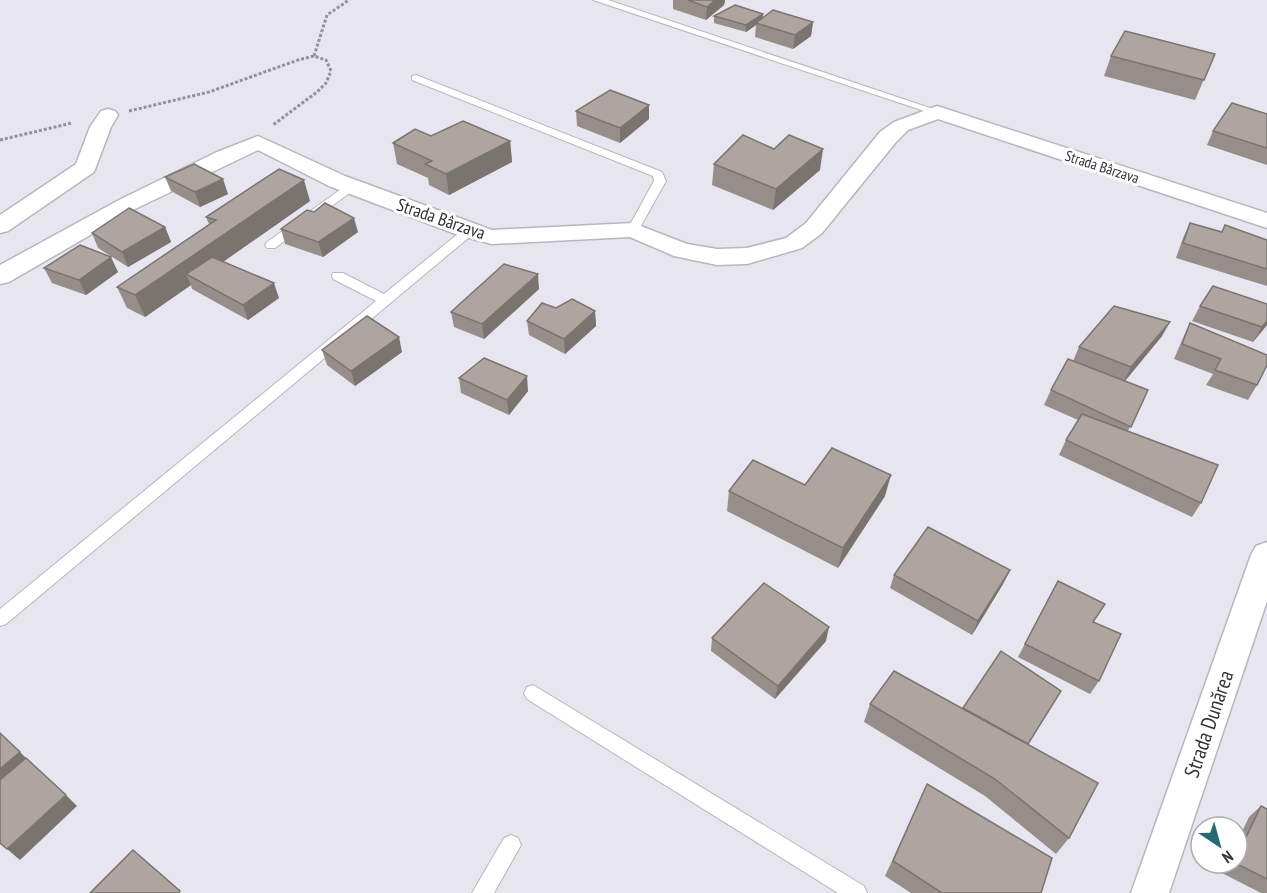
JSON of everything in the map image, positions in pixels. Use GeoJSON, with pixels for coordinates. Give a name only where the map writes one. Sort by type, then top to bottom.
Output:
{"type":"FeatureCollection","features":[{"type":"Feature","properties":{"kind":"street","name":"Strada Bârzava"},"geometry":{"type":"LineString","coordinates":[[258,142],[351,186],[469,231],[492,237],[633,230],[682,251],[717,258],[747,256],[794,243],[814,228],[888,137],[901,126],[937,112],[1267,221]]}},
{"type":"Feature","properties":{"kind":"street"},"geometry":{"type":"LineString","coordinates":[[0,226],[86,166],[97,132],[108,116]]}},
{"type":"Feature","properties":{"kind":"street"},"geometry":{"type":"LineString","coordinates":[[0,276],[128,204],[202,166],[258,142]]}},
{"type":"Feature","properties":{"kind":"street","name":"Strada Dunărea"},"geometry":{"type":"LineString","coordinates":[[1150,893],[1267,555]]}},
{"type":"Feature","properties":{"kind":"lane","name":"Strada Bârzava"},"geometry":{"type":"LineString","coordinates":[[598,0],[937,112]]}},
{"type":"Feature","properties":{"kind":"lane"},"geometry":{"type":"LineString","coordinates":[[416,78],[658,174],[660,181],[655,193],[633,230]]}},
{"type":"Feature","properties":{"kind":"lane"},"geometry":{"type":"LineString","coordinates":[[271,245],[351,186]]}},
{"type":"Feature","properties":{"kind":"lane"},"geometry":{"type":"LineString","coordinates":[[0,619],[469,231]]}},
{"type":"Feature","properties":{"kind":"lane"},"geometry":{"type":"LineString","coordinates":[[338,276],[385,300]]}},
{"type":"Feature","properties":{"kind":"lane"},"geometry":{"type":"LineString","coordinates":[[533,693],[857,893]]}},
{"type":"Feature","properties":{"kind":"lane"},"geometry":{"type":"LineString","coordinates":[[482,893],[512,845]]}},
{"type":"Feature","properties":{"kind":"path"},"geometry":{"type":"LineString","coordinates":[[314,56],[327,15],[349,0]]}},
{"type":"Feature","properties":{"kind":"path"},"geometry":{"type":"LineString","coordinates":[[0,140],[209,92],[272,68],[314,56],[326,60],[331,71],[326,83],[264,132],[258,142]]}},
{"type":"Feature","properties":{"kind":"building"},"geometry":{"type":"Polygon","coordinates":[[[688,0],[715,0],[707,7],[688,0]]]}},
{"type":"Feature","properties":{"kind":"building"},"geometry":{"type":"Polygon","coordinates":[[[735,5],[763,14],[746,25],[714,16],[735,5]]]}},
{"type":"Feature","properties":{"kind":"building"},"geometry":{"type":"Polygon","coordinates":[[[773,10],[813,22],[795,35],[756,23],[773,10]]]}},
{"type":"Feature","properties":{"kind":"building"},"geometry":{"type":"Polygon","coordinates":[[[1125,31],[1215,54],[1204,80],[1111,56],[1125,31]]]}},
{"type":"Feature","properties":{"kind":"building"},"geometry":{"type":"Polygon","coordinates":[[[610,90],[649,105],[620,128],[576,111],[610,90]]]}},
{"type":"Feature","properties":{"kind":"building"},"geometry":{"type":"Polygon","coordinates":[[[1232,103],[1267,114],[1267,148],[1213,131],[1232,103]]]}},
{"type":"Feature","properties":{"kind":"building"},"geometry":{"type":"Polygon","coordinates":[[[463,121],[510,141],[446,174],[425,164],[432,161],[393,143],[415,129],[431,136],[463,121]]]}},
{"type":"Feature","properties":{"kind":"building"},"geometry":{"type":"Polygon","coordinates":[[[743,135],[774,149],[789,135],[823,149],[776,189],[714,164],[743,135]]]}},
{"type":"Feature","properties":{"kind":"building"},"geometry":{"type":"Polygon","coordinates":[[[194,164],[223,179],[195,192],[165,177],[194,164]]]}},
{"type":"Feature","properties":{"kind":"building"},"geometry":{"type":"Polygon","coordinates":[[[279,169],[304,180],[135,295],[117,287],[216,220],[206,217],[279,169]]]}},
{"type":"Feature","properties":{"kind":"building"},"geometry":{"type":"Polygon","coordinates":[[[325,203],[354,218],[318,242],[281,229],[307,210],[314,212],[325,203]]]}},
{"type":"Feature","properties":{"kind":"building"},"geometry":{"type":"Polygon","coordinates":[[[129,208],[165,227],[122,252],[92,233],[129,208]]]}},
{"type":"Feature","properties":{"kind":"building"},"geometry":{"type":"Polygon","coordinates":[[[1190,223],[1222,232],[1225,225],[1267,240],[1267,269],[1183,243],[1190,223]]]}},
{"type":"Feature","properties":{"kind":"building"},"geometry":{"type":"Polygon","coordinates":[[[80,245],[111,257],[79,280],[44,268],[80,245]]]}},
{"type":"Feature","properties":{"kind":"building"},"geometry":{"type":"Polygon","coordinates":[[[212,257],[274,283],[243,305],[186,274],[212,257]]]}},
{"type":"Feature","properties":{"kind":"building"},"geometry":{"type":"Polygon","coordinates":[[[504,264],[538,274],[482,324],[451,312],[504,264]]]}},
{"type":"Feature","properties":{"kind":"building"},"geometry":{"type":"Polygon","coordinates":[[[1213,286],[1267,304],[1267,321],[1262,327],[1200,306],[1213,286]]]}},
{"type":"Feature","properties":{"kind":"building"},"geometry":{"type":"Polygon","coordinates":[[[572,299],[595,311],[564,339],[527,321],[542,303],[556,308],[572,299]]]}},
{"type":"Feature","properties":{"kind":"building"},"geometry":{"type":"Polygon","coordinates":[[[1114,306],[1170,322],[1131,367],[1079,347],[1114,306]]]}},
{"type":"Feature","properties":{"kind":"building"},"geometry":{"type":"Polygon","coordinates":[[[367,316],[399,337],[351,371],[322,350],[367,316]]]}},
{"type":"Feature","properties":{"kind":"building"},"geometry":{"type":"Polygon","coordinates":[[[1190,323],[1267,355],[1267,365],[1257,385],[1215,370],[1221,359],[1182,344],[1190,323]]]}},
{"type":"Feature","properties":{"kind":"building"},"geometry":{"type":"Polygon","coordinates":[[[484,358],[527,376],[507,400],[459,378],[484,358]]]}},
{"type":"Feature","properties":{"kind":"building"},"geometry":{"type":"Polygon","coordinates":[[[1068,359],[1148,390],[1131,427],[1051,390],[1068,359]]]}},
{"type":"Feature","properties":{"kind":"building"},"geometry":{"type":"Polygon","coordinates":[[[1082,414],[1218,465],[1201,503],[1066,440],[1082,414]]]}},
{"type":"Feature","properties":{"kind":"building"},"geometry":{"type":"Polygon","coordinates":[[[832,448],[891,475],[843,548],[729,491],[753,460],[805,485],[832,448]]]}},
{"type":"Feature","properties":{"kind":"building"},"geometry":{"type":"Polygon","coordinates":[[[928,527],[1010,570],[978,621],[894,575],[928,527]]]}},
{"type":"Feature","properties":{"kind":"building"},"geometry":{"type":"Polygon","coordinates":[[[1058,581],[1105,604],[1093,622],[1121,634],[1099,681],[1025,644],[1058,581]]]}},
{"type":"Feature","properties":{"kind":"building"},"geometry":{"type":"Polygon","coordinates":[[[764,583],[829,627],[778,686],[712,638],[764,583]]]}},
{"type":"Feature","properties":{"kind":"building"},"geometry":{"type":"Polygon","coordinates":[[[1001,651],[1061,691],[1028,744],[963,708],[1001,651]]]}},
{"type":"Feature","properties":{"kind":"building"},"geometry":{"type":"Polygon","coordinates":[[[894,671],[1098,783],[1069,838],[995,779],[870,704],[894,671]]]}},
{"type":"Feature","properties":{"kind":"building"},"geometry":{"type":"Polygon","coordinates":[[[0,733],[20,752],[0,769],[0,733]]]}},
{"type":"Feature","properties":{"kind":"building"},"geometry":{"type":"Polygon","coordinates":[[[26,758],[66,795],[7,849],[0,843],[0,780],[26,758]]]}},
{"type":"Feature","properties":{"kind":"building"},"geometry":{"type":"Polygon","coordinates":[[[927,784],[1052,858],[1041,893],[942,893],[893,861],[927,784]]]}},
{"type":"Feature","properties":{"kind":"building"},"geometry":{"type":"Polygon","coordinates":[[[1261,806],[1267,809],[1267,879],[1249,870],[1249,831],[1261,806]]]}},
{"type":"Feature","properties":{"kind":"building"},"geometry":{"type":"Polygon","coordinates":[[[133,850],[180,891],[179,893],[90,893],[133,850]]]}}]}
